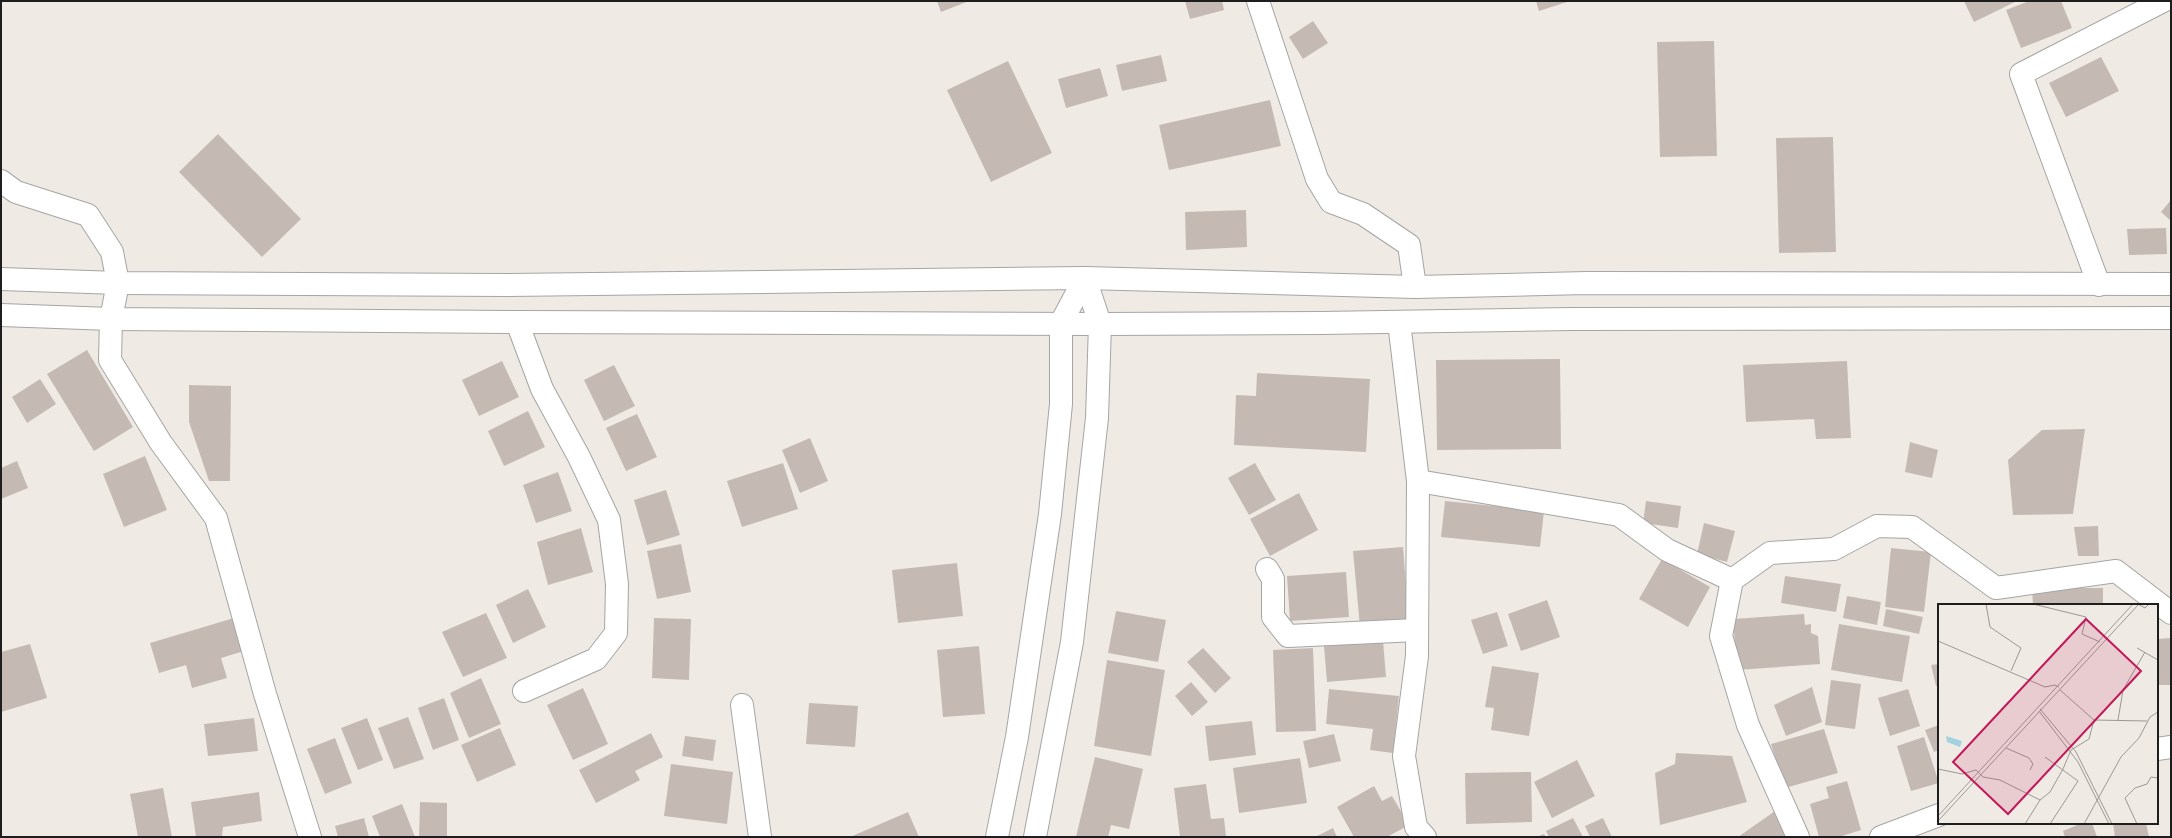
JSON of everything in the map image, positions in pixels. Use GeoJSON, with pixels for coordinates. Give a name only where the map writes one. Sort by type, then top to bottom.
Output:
{"type":"FeatureCollection","features":[{"type":"Feature","properties":{"kind":"street"},"geometry":{"type":"LineString","coordinates":[[1258,1],[1317,179],[1331,202],[1363,214],[1409,245],[1415,287]]}},
{"type":"Feature","properties":{"kind":"street"},"geometry":{"type":"LineString","coordinates":[[2099,285],[2021,74],[2163,1]]}},
{"type":"Feature","properties":{"kind":"street"},"geometry":{"type":"LineString","coordinates":[[1,181],[16,192],[88,214],[112,252],[118,283],[111,319],[110,360],[162,443],[216,518],[265,694],[310,837]]}},
{"type":"Feature","properties":{"kind":"street"},"geometry":{"type":"LineString","coordinates":[[997,837],[1017,737],[1050,514],[1060,404],[1061,323],[1085,278]]}},
{"type":"Feature","properties":{"kind":"street"},"geometry":{"type":"LineString","coordinates":[[1035,837],[1073,634],[1097,418],[1100,324],[1085,278]]}},
{"type":"Feature","properties":{"kind":"street"},"geometry":{"type":"LineString","coordinates":[[1,279],[118,283],[506,286],[1085,278],[1415,287],[1587,283],[2171,284]]}},
{"type":"Feature","properties":{"kind":"street"},"geometry":{"type":"LineString","coordinates":[[1,315],[111,319],[1100,324],[1587,319],[2171,318]]}},
{"type":"Feature","properties":{"kind":"street"},"geometry":{"type":"LineString","coordinates":[[517,322],[542,388],[579,457],[609,520],[617,584],[616,633],[596,659],[524,691]]}},
{"type":"Feature","properties":{"kind":"street"},"geometry":{"type":"LineString","coordinates":[[1400,322],[1418,481],[1417,656],[1404,756],[1415,834]]}},
{"type":"Feature","properties":{"kind":"street"},"geometry":{"type":"LineString","coordinates":[[1418,481],[1619,515],[1667,550],[1732,580]]}},
{"type":"Feature","properties":{"kind":"street"},"geometry":{"type":"LineString","coordinates":[[1798,837],[1748,725],[1721,636],[1732,580],[1770,554],[1834,549],[1877,526],[1912,527],[1996,588],[2116,571],[2171,613]]}},
{"type":"Feature","properties":{"kind":"street"},"geometry":{"type":"LineString","coordinates":[[1267,569],[1273,579],[1273,617],[1288,636],[1417,630]]}},
{"type":"Feature","properties":{"kind":"street"},"geometry":{"type":"LineString","coordinates":[[742,705],[760,837]]}},
{"type":"Feature","properties":{"kind":"street"},"geometry":{"type":"LineString","coordinates":[[2158,749],[2171,747]]}},
{"type":"Feature","properties":{"kind":"street"},"geometry":{"type":"LineString","coordinates":[[1881,837],[1938,815]]}},
{"type":"Feature","properties":{"kind":"building"},"geometry":{"type":"Polygon","coordinates":[[[937,1],[969,1],[941,12],[937,1]]]}},
{"type":"Feature","properties":{"kind":"building"},"geometry":{"type":"Polygon","coordinates":[[[1185,1],[1222,1],[1224,10],[1190,19],[1185,1]]]}},
{"type":"Feature","properties":{"kind":"building"},"geometry":{"type":"Polygon","coordinates":[[[1536,1],[1570,1],[1539,11],[1536,1]]]}},
{"type":"Feature","properties":{"kind":"building"},"geometry":{"type":"Polygon","coordinates":[[[1964,1],[2017,1],[1974,22],[1964,1]]]}},
{"type":"Feature","properties":{"kind":"building"},"geometry":{"type":"Polygon","coordinates":[[[2029,1],[2061,1],[2072,28],[2021,48],[2006,10],[2029,1]]]}},
{"type":"Feature","properties":{"kind":"building"},"geometry":{"type":"Polygon","coordinates":[[[1313,21],[1328,43],[1303,59],[1289,37],[1313,21]]]}},
{"type":"Feature","properties":{"kind":"building"},"geometry":{"type":"Polygon","coordinates":[[[1714,41],[1717,156],[1660,157],[1657,42],[1714,41]]]}},
{"type":"Feature","properties":{"kind":"building"},"geometry":{"type":"Polygon","coordinates":[[[1161,55],[1167,81],[1122,91],[1116,65],[1161,55]]]}},
{"type":"Feature","properties":{"kind":"building"},"geometry":{"type":"Polygon","coordinates":[[[2101,57],[2119,91],[2066,117],[2049,83],[2101,57]]]}},
{"type":"Feature","properties":{"kind":"building"},"geometry":{"type":"Polygon","coordinates":[[[1008,61],[1052,153],[991,182],[947,90],[1008,61]]]}},
{"type":"Feature","properties":{"kind":"building"},"geometry":{"type":"Polygon","coordinates":[[[1100,68],[1108,96],[1066,108],[1058,79],[1100,68]]]}},
{"type":"Feature","properties":{"kind":"building"},"geometry":{"type":"Polygon","coordinates":[[[1270,100],[1281,146],[1169,170],[1159,125],[1270,100]]]}},
{"type":"Feature","properties":{"kind":"building"},"geometry":{"type":"Polygon","coordinates":[[[218,134],[301,219],[262,257],[179,172],[218,134]]]}},
{"type":"Feature","properties":{"kind":"building"},"geometry":{"type":"Polygon","coordinates":[[[1833,137],[1836,252],[1779,253],[1776,138],[1833,137]]]}},
{"type":"Feature","properties":{"kind":"building"},"geometry":{"type":"Polygon","coordinates":[[[2171,200],[2171,221],[2161,212],[2171,200]]]}},
{"type":"Feature","properties":{"kind":"building"},"geometry":{"type":"Polygon","coordinates":[[[1246,210],[1247,247],[1186,250],[1185,212],[1246,210]]]}},
{"type":"Feature","properties":{"kind":"building"},"geometry":{"type":"Polygon","coordinates":[[[2166,228],[2167,254],[2129,255],[2127,229],[2166,228]]]}},
{"type":"Feature","properties":{"kind":"building"},"geometry":{"type":"Polygon","coordinates":[[[87,350],[133,427],[94,451],[47,374],[87,350]]]}},
{"type":"Feature","properties":{"kind":"building"},"geometry":{"type":"Polygon","coordinates":[[[1560,359],[1561,449],[1437,450],[1436,360],[1560,359]]]}},
{"type":"Feature","properties":{"kind":"building"},"geometry":{"type":"Polygon","coordinates":[[[502,361],[519,397],[479,416],[462,380],[502,361]]]}},
{"type":"Feature","properties":{"kind":"building"},"geometry":{"type":"Polygon","coordinates":[[[1847,361],[1851,438],[1816,439],[1814,419],[1746,422],[1743,365],[1847,361]]]}},
{"type":"Feature","properties":{"kind":"building"},"geometry":{"type":"Polygon","coordinates":[[[614,365],[635,406],[604,421],[584,380],[614,365]]]}},
{"type":"Feature","properties":{"kind":"building"},"geometry":{"type":"Polygon","coordinates":[[[1257,373],[1370,379],[1366,452],[1234,445],[1236,395],[1256,396],[1257,373]]]}},
{"type":"Feature","properties":{"kind":"building"},"geometry":{"type":"Polygon","coordinates":[[[40,379],[56,404],[27,423],[12,397],[40,379]]]}},
{"type":"Feature","properties":{"kind":"building"},"geometry":{"type":"Polygon","coordinates":[[[189,385],[231,386],[230,481],[209,481],[189,422],[189,385]]]}},
{"type":"Feature","properties":{"kind":"building"},"geometry":{"type":"Polygon","coordinates":[[[528,411],[545,447],[504,466],[488,431],[528,411]]]}},
{"type":"Feature","properties":{"kind":"building"},"geometry":{"type":"Polygon","coordinates":[[[637,414],[657,457],[626,471],[606,428],[637,414]]]}},
{"type":"Feature","properties":{"kind":"building"},"geometry":{"type":"Polygon","coordinates":[[[2085,429],[2073,514],[2013,515],[2008,460],[2042,430],[2085,429]]]}},
{"type":"Feature","properties":{"kind":"building"},"geometry":{"type":"Polygon","coordinates":[[[810,438],[828,481],[800,493],[782,450],[810,438]]]}},
{"type":"Feature","properties":{"kind":"building"},"geometry":{"type":"Polygon","coordinates":[[[1910,442],[1938,450],[1932,478],[1905,472],[1910,442]]]}},
{"type":"Feature","properties":{"kind":"building"},"geometry":{"type":"Polygon","coordinates":[[[145,456],[167,510],[124,527],[103,474],[145,456]]]}},
{"type":"Feature","properties":{"kind":"building"},"geometry":{"type":"Polygon","coordinates":[[[17,461],[28,488],[1,499],[1,468],[17,461]]]}},
{"type":"Feature","properties":{"kind":"building"},"geometry":{"type":"Polygon","coordinates":[[[783,463],[798,509],[742,527],[727,481],[783,463]]]}},
{"type":"Feature","properties":{"kind":"building"},"geometry":{"type":"Polygon","coordinates":[[[1255,463],[1276,500],[1249,515],[1228,478],[1255,463]]]}},
{"type":"Feature","properties":{"kind":"building"},"geometry":{"type":"Polygon","coordinates":[[[558,472],[572,511],[536,523],[523,485],[558,472]]]}},
{"type":"Feature","properties":{"kind":"building"},"geometry":{"type":"Polygon","coordinates":[[[666,490],[680,535],[647,545],[634,500],[666,490]]]}},
{"type":"Feature","properties":{"kind":"building"},"geometry":{"type":"Polygon","coordinates":[[[1299,493],[1318,530],[1270,556],[1250,519],[1299,493]]]}},
{"type":"Feature","properties":{"kind":"building"},"geometry":{"type":"Polygon","coordinates":[[[1445,501],[1544,511],[1540,547],[1441,537],[1445,501]]]}},
{"type":"Feature","properties":{"kind":"building"},"geometry":{"type":"Polygon","coordinates":[[[1646,501],[1681,506],[1678,528],[1643,523],[1646,501]]]}},
{"type":"Feature","properties":{"kind":"building"},"geometry":{"type":"Polygon","coordinates":[[[1704,523],[1735,531],[1727,562],[1697,554],[1704,523]]]}},
{"type":"Feature","properties":{"kind":"building"},"geometry":{"type":"Polygon","coordinates":[[[2098,526],[2099,556],[2078,556],[2074,527],[2098,526]]]}},
{"type":"Feature","properties":{"kind":"building"},"geometry":{"type":"Polygon","coordinates":[[[581,528],[593,572],[548,585],[537,542],[581,528]]]}},
{"type":"Feature","properties":{"kind":"building"},"geometry":{"type":"Polygon","coordinates":[[[681,544],[691,592],[657,599],[647,551],[681,544]]]}},
{"type":"Feature","properties":{"kind":"building"},"geometry":{"type":"Polygon","coordinates":[[[1403,547],[1409,622],[1360,627],[1353,551],[1403,547]]]}},
{"type":"Feature","properties":{"kind":"building"},"geometry":{"type":"Polygon","coordinates":[[[1891,548],[1931,552],[1924,612],[1885,607],[1891,548]]]}},
{"type":"Feature","properties":{"kind":"building"},"geometry":{"type":"Polygon","coordinates":[[[1662,559],[1710,587],[1688,627],[1639,599],[1662,559]]]}},
{"type":"Feature","properties":{"kind":"building"},"geometry":{"type":"Polygon","coordinates":[[[957,563],[963,616],[898,623],[892,570],[957,563]]]}},
{"type":"Feature","properties":{"kind":"building"},"geometry":{"type":"Polygon","coordinates":[[[1346,572],[1349,617],[1290,621],[1287,576],[1346,572]]]}},
{"type":"Feature","properties":{"kind":"building"},"geometry":{"type":"Polygon","coordinates":[[[1785,576],[1841,584],[1836,612],[1781,603],[1785,576]]]}},
{"type":"Feature","properties":{"kind":"building"},"geometry":{"type":"Polygon","coordinates":[[[2032,588],[2103,588],[2103,604],[2033,604],[2032,588]]]}},
{"type":"Feature","properties":{"kind":"building"},"geometry":{"type":"Polygon","coordinates":[[[528,589],[546,627],[513,643],[496,605],[528,589]]]}},
{"type":"Feature","properties":{"kind":"building"},"geometry":{"type":"Polygon","coordinates":[[[1847,596],[1881,602],[1877,625],[1843,618],[1847,596]]]}},
{"type":"Feature","properties":{"kind":"building"},"geometry":{"type":"Polygon","coordinates":[[[1547,600],[1560,637],[1521,651],[1508,614],[1547,600]]]}},
{"type":"Feature","properties":{"kind":"building"},"geometry":{"type":"Polygon","coordinates":[[[1886,609],[1923,617],[1919,634],[1883,626],[1886,609]]]}},
{"type":"Feature","properties":{"kind":"building"},"geometry":{"type":"Polygon","coordinates":[[[1116,611],[1166,620],[1158,662],[1108,653],[1116,611]]]}},
{"type":"Feature","properties":{"kind":"building"},"geometry":{"type":"Polygon","coordinates":[[[1497,612],[1508,646],[1483,654],[1471,620],[1497,612]]]}},
{"type":"Feature","properties":{"kind":"building"},"geometry":{"type":"Polygon","coordinates":[[[486,613],[507,658],[463,677],[442,632],[486,613]]]}},
{"type":"Feature","properties":{"kind":"building"},"geometry":{"type":"Polygon","coordinates":[[[1804,614],[1805,625],[1811,624],[1811,633],[1818,636],[1820,664],[1737,670],[1733,619],[1804,614]]]}},
{"type":"Feature","properties":{"kind":"building"},"geometry":{"type":"Polygon","coordinates":[[[234,618],[244,651],[221,658],[227,678],[192,688],[186,665],[159,673],[150,643],[234,618]]]}},
{"type":"Feature","properties":{"kind":"building"},"geometry":{"type":"Polygon","coordinates":[[[654,618],[691,619],[689,680],[652,678],[654,618]]]}},
{"type":"Feature","properties":{"kind":"building"},"geometry":{"type":"Polygon","coordinates":[[[1839,624],[1910,636],[1902,682],[1831,670],[1839,624]]]}},
{"type":"Feature","properties":{"kind":"building"},"geometry":{"type":"Polygon","coordinates":[[[2171,638],[2171,685],[2158,685],[2158,639],[2171,638]]]}},
{"type":"Feature","properties":{"kind":"building"},"geometry":{"type":"Polygon","coordinates":[[[1383,641],[1386,677],[1327,682],[1324,646],[1383,641]]]}},
{"type":"Feature","properties":{"kind":"building"},"geometry":{"type":"Polygon","coordinates":[[[30,644],[47,698],[1,712],[1,652],[30,644]]]}},
{"type":"Feature","properties":{"kind":"building"},"geometry":{"type":"Polygon","coordinates":[[[979,646],[985,714],[943,717],[937,650],[979,646]]]}},
{"type":"Feature","properties":{"kind":"building"},"geometry":{"type":"Polygon","coordinates":[[[1203,648],[1231,678],[1215,693],[1187,662],[1203,648]]]}},
{"type":"Feature","properties":{"kind":"building"},"geometry":{"type":"Polygon","coordinates":[[[1313,648],[1316,731],[1276,732],[1273,650],[1313,648]]]}},
{"type":"Feature","properties":{"kind":"building"},"geometry":{"type":"Polygon","coordinates":[[[1107,660],[1165,670],[1151,756],[1094,746],[1107,660]]]}},
{"type":"Feature","properties":{"kind":"building"},"geometry":{"type":"Polygon","coordinates":[[[1938,664],[1938,685],[1936,686],[1931,665],[1938,664]]]}},
{"type":"Feature","properties":{"kind":"building"},"geometry":{"type":"Polygon","coordinates":[[[1492,666],[1539,673],[1529,736],[1491,730],[1494,708],[1485,707],[1492,666]]]}},
{"type":"Feature","properties":{"kind":"building"},"geometry":{"type":"Polygon","coordinates":[[[481,678],[501,724],[469,738],[450,693],[481,678]]]}},
{"type":"Feature","properties":{"kind":"building"},"geometry":{"type":"Polygon","coordinates":[[[1831,680],[1861,684],[1855,729],[1825,725],[1831,680]]]}},
{"type":"Feature","properties":{"kind":"building"},"geometry":{"type":"Polygon","coordinates":[[[1191,682],[1208,702],[1192,716],[1175,696],[1191,682]]]}},
{"type":"Feature","properties":{"kind":"building"},"geometry":{"type":"Polygon","coordinates":[[[1812,687],[1822,722],[1786,736],[1774,705],[1812,687]]]}},
{"type":"Feature","properties":{"kind":"building"},"geometry":{"type":"Polygon","coordinates":[[[583,688],[608,744],[573,760],[547,705],[583,688]]]}},
{"type":"Feature","properties":{"kind":"building"},"geometry":{"type":"Polygon","coordinates":[[[1329,689],[1399,696],[1393,753],[1370,750],[1373,729],[1326,724],[1329,689]]]}},
{"type":"Feature","properties":{"kind":"building"},"geometry":{"type":"Polygon","coordinates":[[[1908,689],[1920,726],[1890,736],[1878,698],[1908,689]]]}},
{"type":"Feature","properties":{"kind":"building"},"geometry":{"type":"Polygon","coordinates":[[[444,698],[459,740],[433,750],[418,708],[444,698]]]}},
{"type":"Feature","properties":{"kind":"building"},"geometry":{"type":"Polygon","coordinates":[[[809,703],[858,706],[855,747],[806,744],[809,703]]]}},
{"type":"Feature","properties":{"kind":"building"},"geometry":{"type":"Polygon","coordinates":[[[408,717],[424,759],[394,769],[378,728],[408,717]]]}},
{"type":"Feature","properties":{"kind":"building"},"geometry":{"type":"Polygon","coordinates":[[[254,718],[258,751],[208,756],[204,724],[254,718]]]}},
{"type":"Feature","properties":{"kind":"building"},"geometry":{"type":"Polygon","coordinates":[[[367,718],[383,760],[358,770],[341,728],[367,718]]]}},
{"type":"Feature","properties":{"kind":"building"},"geometry":{"type":"Polygon","coordinates":[[[1252,721],[1256,755],[1209,761],[1205,726],[1252,721]]]}},
{"type":"Feature","properties":{"kind":"building"},"geometry":{"type":"Polygon","coordinates":[[[1938,725],[1938,750],[1934,752],[1925,730],[1938,725]]]}},
{"type":"Feature","properties":{"kind":"building"},"geometry":{"type":"Polygon","coordinates":[[[500,728],[516,765],[477,782],[461,745],[500,728]]]}},
{"type":"Feature","properties":{"kind":"building"},"geometry":{"type":"Polygon","coordinates":[[[1824,729],[1838,773],[1785,788],[1771,744],[1824,729]]]}},
{"type":"Feature","properties":{"kind":"building"},"geometry":{"type":"Polygon","coordinates":[[[651,733],[663,757],[635,771],[640,780],[596,803],[579,770],[651,733]]]}},
{"type":"Feature","properties":{"kind":"building"},"geometry":{"type":"Polygon","coordinates":[[[1334,734],[1341,761],[1309,768],[1303,741],[1334,734]]]}},
{"type":"Feature","properties":{"kind":"building"},"geometry":{"type":"Polygon","coordinates":[[[685,736],[716,740],[713,761],[682,756],[685,736]]]}},
{"type":"Feature","properties":{"kind":"building"},"geometry":{"type":"Polygon","coordinates":[[[1924,737],[1938,783],[1911,791],[1897,746],[1924,737]]]}},
{"type":"Feature","properties":{"kind":"building"},"geometry":{"type":"Polygon","coordinates":[[[335,738],[352,783],[325,794],[307,749],[335,738]]]}},
{"type":"Feature","properties":{"kind":"building"},"geometry":{"type":"Polygon","coordinates":[[[1676,753],[1732,756],[1747,802],[1660,825],[1655,773],[1675,764],[1676,753]]]}},
{"type":"Feature","properties":{"kind":"building"},"geometry":{"type":"Polygon","coordinates":[[[1095,757],[1143,769],[1129,829],[1111,825],[1108,837],[1076,837],[1095,757]]]}},
{"type":"Feature","properties":{"kind":"building"},"geometry":{"type":"Polygon","coordinates":[[[1300,758],[1307,803],[1239,813],[1233,768],[1300,758]]]}},
{"type":"Feature","properties":{"kind":"building"},"geometry":{"type":"Polygon","coordinates":[[[1577,760],[1595,796],[1552,818],[1534,782],[1577,760]]]}},
{"type":"Feature","properties":{"kind":"building"},"geometry":{"type":"Polygon","coordinates":[[[671,764],[733,772],[727,824],[664,816],[671,764]]]}},
{"type":"Feature","properties":{"kind":"building"},"geometry":{"type":"Polygon","coordinates":[[[1531,772],[1532,822],[1466,824],[1465,773],[1531,772]]]}},
{"type":"Feature","properties":{"kind":"building"},"geometry":{"type":"Polygon","coordinates":[[[1847,781],[1861,830],[1839,837],[1819,837],[1810,804],[1829,798],[1826,787],[1847,781]]]}},
{"type":"Feature","properties":{"kind":"building"},"geometry":{"type":"Polygon","coordinates":[[[1206,784],[1211,819],[1224,818],[1226,837],[1180,837],[1174,788],[1206,784]]]}},
{"type":"Feature","properties":{"kind":"building"},"geometry":{"type":"Polygon","coordinates":[[[1374,786],[1382,801],[1392,796],[1409,825],[1387,837],[1354,837],[1337,807],[1374,786]]]}},
{"type":"Feature","properties":{"kind":"building"},"geometry":{"type":"Polygon","coordinates":[[[163,788],[172,837],[138,837],[130,794],[163,788]]]}},
{"type":"Feature","properties":{"kind":"building"},"geometry":{"type":"Polygon","coordinates":[[[259,792],[262,821],[223,827],[222,837],[196,837],[191,802],[259,792]]]}},
{"type":"Feature","properties":{"kind":"building"},"geometry":{"type":"Polygon","coordinates":[[[420,802],[447,803],[447,837],[419,837],[420,802]]]}},
{"type":"Feature","properties":{"kind":"building"},"geometry":{"type":"Polygon","coordinates":[[[402,804],[415,837],[380,837],[372,816],[402,804]]]}},
{"type":"Feature","properties":{"kind":"building"},"geometry":{"type":"Polygon","coordinates":[[[1775,811],[1788,837],[1738,837],[1775,811]]]}},
{"type":"Feature","properties":{"kind":"building"},"geometry":{"type":"Polygon","coordinates":[[[908,812],[919,837],[850,837],[908,812]]]}},
{"type":"Feature","properties":{"kind":"building"},"geometry":{"type":"Polygon","coordinates":[[[364,818],[369,837],[338,837],[335,826],[364,818]]]}},
{"type":"Feature","properties":{"kind":"building"},"geometry":{"type":"Polygon","coordinates":[[[1573,818],[1583,837],[1549,837],[1546,831],[1573,818]]]}},
{"type":"Feature","properties":{"kind":"building"},"geometry":{"type":"Polygon","coordinates":[[[1603,818],[1612,837],[1590,837],[1585,826],[1603,818]]]}},
{"type":"Feature","properties":{"kind":"building"},"geometry":{"type":"Polygon","coordinates":[[[2080,824],[2092,824],[2097,837],[2065,837],[2063,831],[2080,824]]]}},
{"type":"Feature","properties":{"kind":"building"},"geometry":{"type":"Polygon","coordinates":[[[2113,824],[2146,824],[2149,837],[2115,837],[2113,824]]]}},
{"type":"Feature","properties":{"kind":"building"},"geometry":{"type":"Polygon","coordinates":[[[1333,828],[1337,837],[1315,837],[1333,828]]]}},
{"type":"Feature","properties":{"kind":"building"},"geometry":{"type":"Polygon","coordinates":[[[1544,834],[1546,837],[1536,837],[1544,834]]]}}]}
